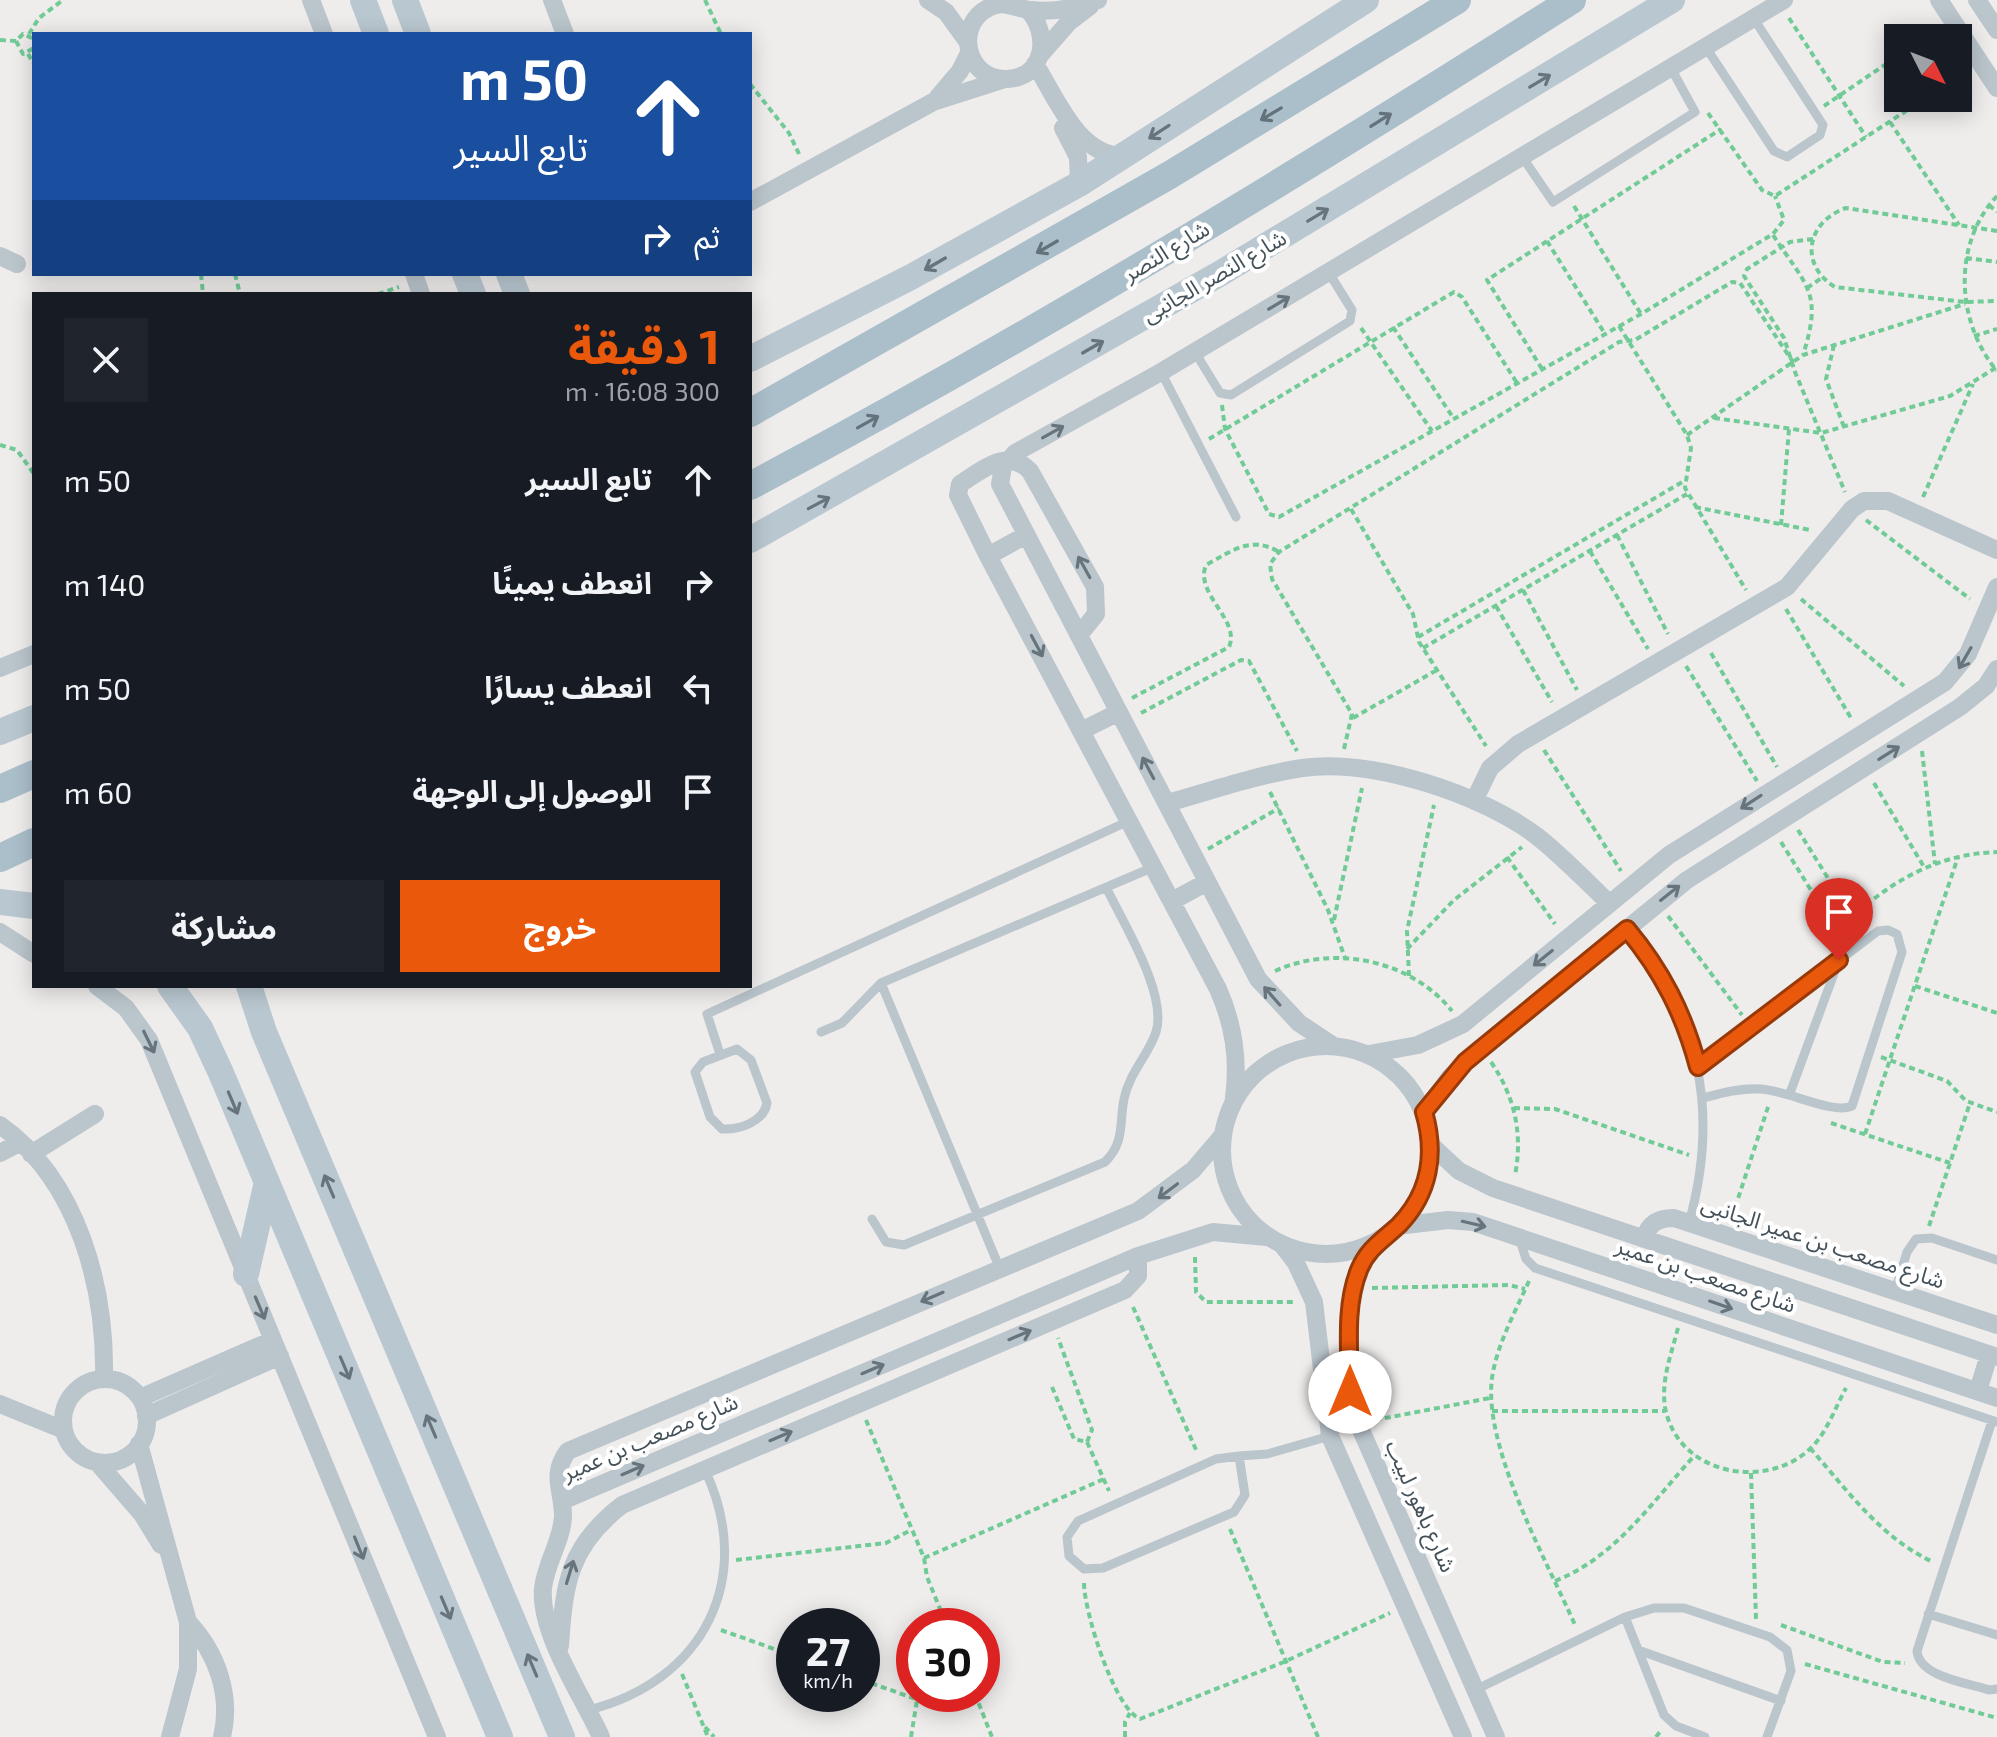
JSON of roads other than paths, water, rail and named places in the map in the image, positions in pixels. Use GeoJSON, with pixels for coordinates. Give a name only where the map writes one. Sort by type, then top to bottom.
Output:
{"type":"FeatureCollection","features":[{"type":"Feature","properties":{"kind":"main road"},"geometry":{"type":"LineString","coordinates":[[752,412],[1130,199],[1457,0]]}},
{"type":"Feature","properties":{"kind":"main road","name":"شارع النصر"},"geometry":{"type":"LineString","coordinates":[[752,485],[919,394],[1195,234],[1572,0]]}},
{"type":"Feature","properties":{"kind":"main road"},"geometry":{"type":"LineString","coordinates":[[0,789],[32,775]]}},
{"type":"Feature","properties":{"kind":"main road"},"geometry":{"type":"LineString","coordinates":[[0,858],[32,843]]}},
{"type":"Feature","properties":{"kind":"street"},"geometry":{"type":"LineString","coordinates":[[311,0],[323,32]]}},
{"type":"Feature","properties":{"kind":"street"},"geometry":{"type":"LineString","coordinates":[[363,0],[375,32]]}},
{"type":"Feature","properties":{"kind":"street"},"geometry":{"type":"LineString","coordinates":[[405,0],[417,32]]}},
{"type":"Feature","properties":{"kind":"street"},"geometry":{"type":"LineString","coordinates":[[552,0],[564,32]]}},
{"type":"Feature","properties":{"kind":"street"},"geometry":{"type":"LineString","coordinates":[[930,1],[950,7],[987,8],[1008,3],[1028,10],[1071,7],[1099,0]]}},
{"type":"Feature","properties":{"kind":"street"},"geometry":{"type":"LineString","coordinates":[[752,201],[933,102],[956,92],[1005,79],[1034,63],[1069,22],[1099,0]]}},
{"type":"Feature","properties":{"kind":"street"},"geometry":{"type":"LineString","coordinates":[[752,358],[911,277],[1079,184],[1366,0]]}},
{"type":"Feature","properties":{"kind":"street","name":"شارع النصر الجانبى"},"geometry":{"type":"LineString","coordinates":[[752,539],[1221,273],[1672,0]]}},
{"type":"Feature","properties":{"kind":"street"},"geometry":{"type":"LineString","coordinates":[[1966,0],[1943,6],[1997,88]]}},
{"type":"Feature","properties":{"kind":"street"},"geometry":{"type":"LineString","coordinates":[[1977,0],[1997,30]]}},
{"type":"Feature","properties":{"kind":"street"},"geometry":{"type":"LineString","coordinates":[[930,1],[946,12],[983,72],[1005,79]]}},
{"type":"Feature","properties":{"kind":"street"},"geometry":{"type":"LineString","coordinates":[[1463,1737],[1330,1436],[1314,1302],[1302,1272],[1275,1241],[1252,1224],[1230,1192],[1222,1155],[1223,1135],[1234,1098],[1237,1053],[1227,1009],[1174,900],[988,556],[958,495],[958,488],[991,464],[1008,459],[1161,372],[1782,2]]}},
{"type":"Feature","properties":{"kind":"street"},"geometry":{"type":"LineString","coordinates":[[933,102],[960,71],[977,16],[987,8]]}},
{"type":"Feature","properties":{"kind":"street"},"geometry":{"type":"LineString","coordinates":[[1028,10],[1042,30],[1034,63],[1074,146],[1080,168],[1079,184]]}},
{"type":"Feature","properties":{"kind":"street"},"geometry":{"type":"LineString","coordinates":[[1034,63],[1082,138],[1100,152],[1121,156]]}},
{"type":"Feature","properties":{"kind":"street"},"geometry":{"type":"LineString","coordinates":[[1008,459],[1000,484],[1258,979],[1291,1016],[1332,1045]]}},
{"type":"Feature","properties":{"kind":"street"},"geometry":{"type":"LineString","coordinates":[[1008,459],[1030,471],[1095,587],[1096,614],[1079,635]]}},
{"type":"Feature","properties":{"kind":"street"},"geometry":{"type":"LineString","coordinates":[[1474,801],[1496,762],[1534,735],[1782,590],[1852,509],[1864,501],[1876,499],[1915,513],[1997,550]]}},
{"type":"Feature","properties":{"kind":"street"},"geometry":{"type":"LineString","coordinates":[[988,556],[1026,535]]}},
{"type":"Feature","properties":{"kind":"street"},"geometry":{"type":"LineString","coordinates":[[1369,1054],[1418,1045],[1463,1024],[1669,855],[1945,682],[1962,665],[1997,587]]}},
{"type":"Feature","properties":{"kind":"street"},"geometry":{"type":"LineString","coordinates":[[0,668],[32,655]]}},
{"type":"Feature","properties":{"kind":"street"},"geometry":{"type":"LineString","coordinates":[[1424,1112],[1450,1077],[1481,1048],[1658,903],[1770,826],[1991,689],[1997,669]]}},
{"type":"Feature","properties":{"kind":"street"},"geometry":{"type":"LineString","coordinates":[[1083,730],[1120,714]]}},
{"type":"Feature","properties":{"kind":"street"},"geometry":{"type":"LineString","coordinates":[[0,732],[32,719]]}},
{"type":"Feature","properties":{"kind":"street"},"geometry":{"type":"LineString","coordinates":[[1808,766],[1824,792]]}},
{"type":"Feature","properties":{"kind":"street"},"geometry":{"type":"LineString","coordinates":[[1167,803],[1261,776],[1305,768],[1366,770],[1437,787],[1474,801],[1538,837],[1609,903]]}},
{"type":"Feature","properties":{"kind":"street"},"geometry":{"type":"LineString","coordinates":[[1174,900],[1207,882]]}},
{"type":"Feature","properties":{"kind":"street"},"geometry":{"type":"LineString","coordinates":[[14,903],[32,893]]}},
{"type":"Feature","properties":{"kind":"street"},"geometry":{"type":"LineString","coordinates":[[0,932],[32,953]]}},
{"type":"Feature","properties":{"kind":"street"},"geometry":{"type":"LineString","coordinates":[[100,988],[126,1008],[149,1040],[437,1737]]}},
{"type":"Feature","properties":{"kind":"street"},"geometry":{"type":"LineString","coordinates":[[171,988],[205,1039],[500,1737]]}},
{"type":"Feature","properties":{"kind":"street"},"geometry":{"type":"LineString","coordinates":[[250,988],[264,1032],[562,1737]]}},
{"type":"Feature","properties":{"kind":"street"},"geometry":{"type":"LineString","coordinates":[[1234,1098],[1260,1069],[1276,1058],[1294,1050],[1332,1045],[1369,1054],[1408,1084],[1424,1112],[1431,1145],[1426,1181],[1419,1198],[1397,1226],[1377,1242],[1359,1249],[1321,1255],[1275,1241]]}},
{"type":"Feature","properties":{"kind":"street"},"geometry":{"type":"LineString","coordinates":[[0,1153],[25,1149],[95,1114]]}},
{"type":"Feature","properties":{"kind":"street"},"geometry":{"type":"LineString","coordinates":[[0,1125],[25,1149],[68,1208],[90,1260],[103,1315],[104,1379]]}},
{"type":"Feature","properties":{"kind":"street","name":"شارع مصعب بن عمير"},"geometry":{"type":"LineString","coordinates":[[1223,1135],[1193,1170],[1138,1211],[579,1445],[560,1462],[556,1474],[562,1501],[1138,1256],[1195,1235],[1231,1231],[1275,1241]]}},
{"type":"Feature","properties":{"kind":"street","name":"شارع مصعب بن عمير"},"geometry":{"type":"LineString","coordinates":[[1431,1145],[1459,1171],[1509,1194],[1993,1356]]}},
{"type":"Feature","properties":{"kind":"street"},"geometry":{"type":"LineString","coordinates":[[246,1274],[267,1182]]}},
{"type":"Feature","properties":{"kind":"street","name":"شارع مصعب بن عمير الجانبى"},"geometry":{"type":"LineString","coordinates":[[1644,1239],[1651,1224],[1661,1218],[1689,1223],[1997,1325]]}},
{"type":"Feature","properties":{"kind":"street","name":"شارع مصعب بن عمير"},"geometry":{"type":"LineString","coordinates":[[1397,1226],[1448,1220],[1473,1222],[1997,1398]]}},
{"type":"Feature","properties":{"kind":"street","name":"شارع باهور لبيب"},"geometry":{"type":"LineString","coordinates":[[1377,1242],[1366,1256],[1350,1307],[1350,1392],[1358,1423],[1496,1737]]}},
{"type":"Feature","properties":{"kind":"street"},"geometry":{"type":"LineString","coordinates":[[559,1649],[568,1573],[589,1537],[622,1505],[1125,1290],[1138,1276],[1138,1256]]}},
{"type":"Feature","properties":{"kind":"street"},"geometry":{"type":"LineString","coordinates":[[143,1407],[276,1348]]}},
{"type":"Feature","properties":{"kind":"street"},"geometry":{"type":"LineString","coordinates":[[1978,1391],[1993,1356]]}},
{"type":"Feature","properties":{"kind":"street"},"geometry":{"type":"LineString","coordinates":[[97,1462],[121,1460],[139,1444],[145,1433],[143,1407],[125,1384],[104,1379],[81,1387],[72,1395],[63,1418],[64,1430],[76,1451],[97,1462],[142,1514],[169,1562]]}},
{"type":"Feature","properties":{"kind":"street"},"geometry":{"type":"LineString","coordinates":[[0,1404],[64,1430]]}},
{"type":"Feature","properties":{"kind":"street"},"geometry":{"type":"LineString","coordinates":[[139,1444],[188,1622],[210,1651],[220,1675],[225,1700],[222,1737]]}},
{"type":"Feature","properties":{"kind":"street"},"geometry":{"type":"LineString","coordinates":[[562,1501],[562,1525],[543,1592],[549,1627],[601,1737]]}},
{"type":"Feature","properties":{"kind":"street"},"geometry":{"type":"LineString","coordinates":[[170,1737],[184,1693],[188,1622]]}},
{"type":"Feature","properties":{"kind":"lane"},"geometry":{"type":"LineString","coordinates":[[1707,49],[1778,155],[1787,157],[1820,135],[1823,125],[1754,19]]}},
{"type":"Feature","properties":{"kind":"lane"},"geometry":{"type":"LineString","coordinates":[[1523,158],[1551,201],[1566,193],[1695,112],[1672,70]]}},
{"type":"Feature","properties":{"kind":"lane"},"geometry":{"type":"LineString","coordinates":[[1195,352],[1216,388],[1226,395],[1350,321],[1352,310],[1329,273]]}},
{"type":"Feature","properties":{"kind":"lane"},"geometry":{"type":"LineString","coordinates":[[1161,372],[1236,517]]}},
{"type":"Feature","properties":{"kind":"lane"},"geometry":{"type":"LineString","coordinates":[[720,1054],[707,1014],[1131,820]]}},
{"type":"Feature","properties":{"kind":"lane"},"geometry":{"type":"LineString","coordinates":[[821,1032],[842,1023],[881,983],[1156,866]]}},
{"type":"Feature","properties":{"kind":"lane"},"geometry":{"type":"LineString","coordinates":[[872,1219],[886,1242],[898,1246],[1105,1162],[1121,1140],[1124,1099],[1132,1074],[1156,1031],[1159,1009],[1153,988],[1106,887]]}},
{"type":"Feature","properties":{"kind":"lane"},"geometry":{"type":"LineString","coordinates":[[1627,929],[1664,979],[1679,1007],[1698,1067],[1703,1098],[1703,1160],[1689,1223]]}},
{"type":"Feature","properties":{"kind":"lane"},"geometry":{"type":"LineString","coordinates":[[1698,1067],[1878,931],[1888,930],[1897,934],[1902,952],[1894,979],[1857,1098],[1844,1110],[1833,1110],[1790,1093],[1746,1089],[1703,1098]]}},
{"type":"Feature","properties":{"kind":"lane"},"geometry":{"type":"LineString","coordinates":[[1790,1093],[1839,960]]}},
{"type":"Feature","properties":{"kind":"lane"},"geometry":{"type":"LineString","coordinates":[[881,983],[1000,1269]]}},
{"type":"Feature","properties":{"kind":"lane"},"geometry":{"type":"LineString","coordinates":[[737,1049],[746,1053],[767,1103],[762,1116],[731,1130],[715,1124],[695,1079],[703,1062],[720,1054],[737,1049]]}},
{"type":"Feature","properties":{"kind":"lane"},"geometry":{"type":"LineString","coordinates":[[1519,1237],[1526,1259],[1535,1268],[1995,1422],[1928,1614],[1917,1657],[1927,1669],[1997,1689]]}},
{"type":"Feature","properties":{"kind":"lane"},"geometry":{"type":"LineString","coordinates":[[1895,1291],[1911,1244],[1925,1237],[1997,1260]]}},
{"type":"Feature","properties":{"kind":"lane"},"geometry":{"type":"LineString","coordinates":[[1239,1456],[1245,1495],[1234,1512],[1103,1568],[1084,1569],[1069,1556],[1066,1546],[1071,1528],[1078,1521],[1225,1457],[1239,1456],[1267,1454],[1330,1436]]}},
{"type":"Feature","properties":{"kind":"lane"},"geometry":{"type":"LineString","coordinates":[[589,1710],[638,1693],[678,1664],[707,1625],[716,1604],[726,1561],[723,1517],[705,1468]]}},
{"type":"Feature","properties":{"kind":"lane"},"geometry":{"type":"LineString","coordinates":[[1475,1690],[1625,1617],[1654,1608],[1684,1608],[1780,1642],[1791,1660],[1781,1701],[1767,1737]]}},
{"type":"Feature","properties":{"kind":"lane"},"geometry":{"type":"LineString","coordinates":[[1928,1614],[1997,1635]]}},
{"type":"Feature","properties":{"kind":"lane"},"geometry":{"type":"LineString","coordinates":[[1625,1617],[1669,1722],[1705,1737]]}},
{"type":"Feature","properties":{"kind":"lane"},"geometry":{"type":"LineString","coordinates":[[1638,1650],[1781,1701]]}}]}
